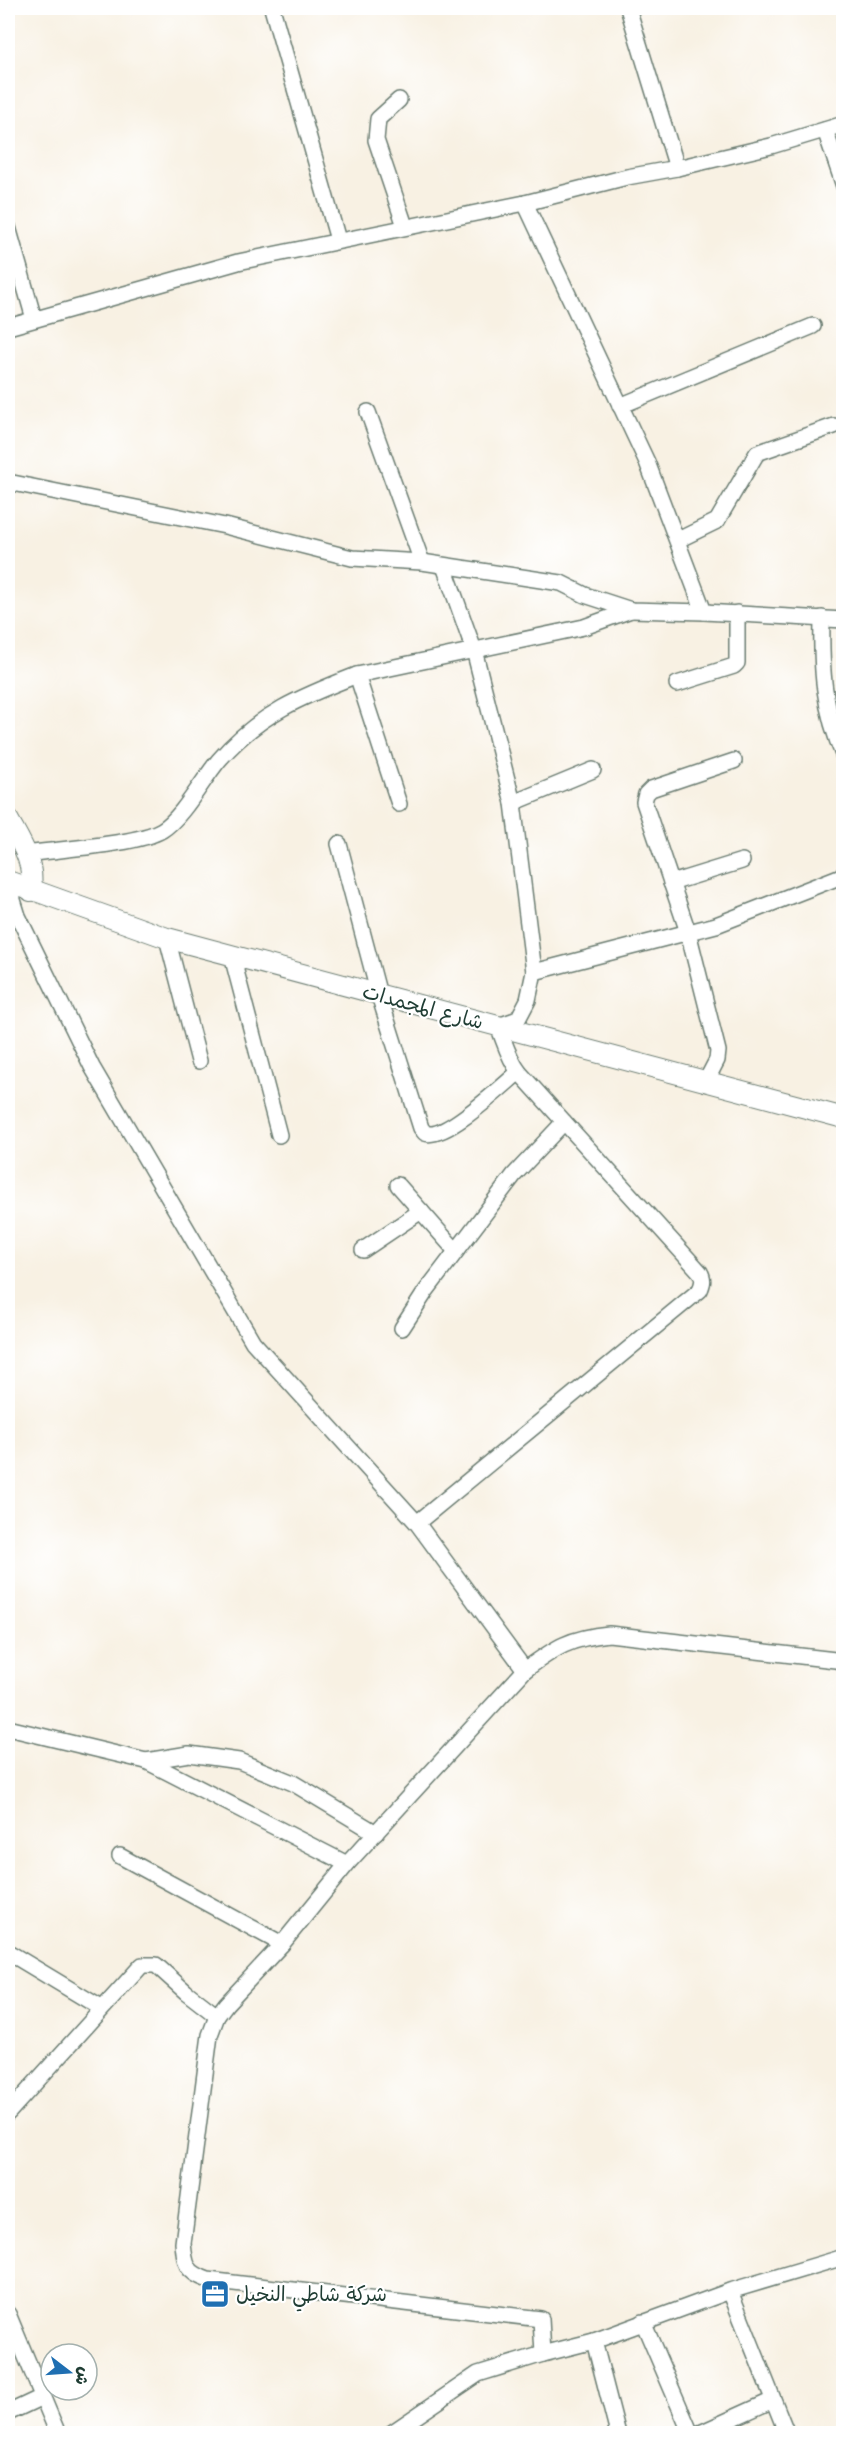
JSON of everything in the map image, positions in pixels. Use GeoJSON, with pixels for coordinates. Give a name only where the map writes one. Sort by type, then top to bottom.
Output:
{"type":"FeatureCollection","features":[{"type":"Feature","properties":{"kind":"main road"},"geometry":{"type":"LineString","coordinates":[[8,819],[32,868],[31,891]]}},
{"type":"Feature","properties":{"kind":"main road","name":"شارع المجمدات"},"geometry":{"type":"LineString","coordinates":[[10,882],[167,938],[843,1118]]}},
{"type":"Feature","properties":{"kind":"street"},"geometry":{"type":"LineString","coordinates":[[273,8],[338,240]]}},
{"type":"Feature","properties":{"kind":"street"},"geometry":{"type":"LineString","coordinates":[[628,8],[677,168]]}},
{"type":"Feature","properties":{"kind":"street"},"geometry":{"type":"LineString","coordinates":[[399,100],[378,119],[376,140],[405,226]]}},
{"type":"Feature","properties":{"kind":"street"},"geometry":{"type":"LineString","coordinates":[[8,327],[238,262],[525,203],[627,177],[771,146],[843,124]]}},
{"type":"Feature","properties":{"kind":"street"},"geometry":{"type":"LineString","coordinates":[[825,129],[843,186]]}},
{"type":"Feature","properties":{"kind":"street"},"geometry":{"type":"LineString","coordinates":[[525,203],[647,462],[704,612]]}},
{"type":"Feature","properties":{"kind":"street"},"geometry":{"type":"LineString","coordinates":[[8,227],[34,319]]}},
{"type":"Feature","properties":{"kind":"street"},"geometry":{"type":"LineString","coordinates":[[620,406],[813,326]]}},
{"type":"Feature","properties":{"kind":"street"},"geometry":{"type":"LineString","coordinates":[[368,412],[422,562]]}},
{"type":"Feature","properties":{"kind":"street"},"geometry":{"type":"LineString","coordinates":[[678,540],[717,521],[757,453],[834,426]]}},
{"type":"Feature","properties":{"kind":"street"},"geometry":{"type":"LineString","coordinates":[[8,482],[225,526],[352,558],[422,562],[561,583],[585,595],[631,610],[737,613],[843,620]]}},
{"type":"Feature","properties":{"kind":"street"},"geometry":{"type":"LineString","coordinates":[[417,1523],[700,1290],[703,1284],[700,1272],[519,1072],[508,1056],[498,1026],[518,1019],[528,1000],[534,972],[513,803],[474,650],[444,566]]}},
{"type":"Feature","properties":{"kind":"street"},"geometry":{"type":"LineString","coordinates":[[27,854],[141,838],[162,830],[177,817],[239,737],[285,704],[357,675],[584,627],[631,610]]}},
{"type":"Feature","properties":{"kind":"street"},"geometry":{"type":"LineString","coordinates":[[677,684],[734,666],[737,663],[737,613]]}},
{"type":"Feature","properties":{"kind":"street"},"geometry":{"type":"LineString","coordinates":[[822,618],[821,667],[825,698],[830,721],[843,757]]}},
{"type":"Feature","properties":{"kind":"street"},"geometry":{"type":"LineString","coordinates":[[357,675],[399,804]]}},
{"type":"Feature","properties":{"kind":"street"},"geometry":{"type":"LineString","coordinates":[[705,1083],[717,1060],[718,1051],[688,932],[644,802],[646,794],[651,789],[734,761]]}},
{"type":"Feature","properties":{"kind":"street"},"geometry":{"type":"LineString","coordinates":[[513,803],[593,770]]}},
{"type":"Feature","properties":{"kind":"street"},"geometry":{"type":"LineString","coordinates":[[339,844],[380,995],[421,1128],[425,1133],[435,1135],[465,1117],[519,1072]]}},
{"type":"Feature","properties":{"kind":"street"},"geometry":{"type":"LineString","coordinates":[[671,883],[742,861]]}},
{"type":"Feature","properties":{"kind":"street"},"geometry":{"type":"LineString","coordinates":[[534,972],[716,925],[843,875]]}},
{"type":"Feature","properties":{"kind":"street"},"geometry":{"type":"LineString","coordinates":[[10,882],[18,916],[92,1067],[253,1342],[417,1523],[525,1670]]}},
{"type":"Feature","properties":{"kind":"street"},"geometry":{"type":"LineString","coordinates":[[167,938],[199,1061]]}},
{"type":"Feature","properties":{"kind":"street"},"geometry":{"type":"LineString","coordinates":[[232,956],[279,1135]]}},
{"type":"Feature","properties":{"kind":"street"},"geometry":{"type":"LineString","coordinates":[[402,1328],[456,1251],[514,1175],[564,1122]]}},
{"type":"Feature","properties":{"kind":"street"},"geometry":{"type":"LineString","coordinates":[[398,1185],[456,1251]]}},
{"type":"Feature","properties":{"kind":"street"},"geometry":{"type":"LineString","coordinates":[[363,1250],[421,1211]]}},
{"type":"Feature","properties":{"kind":"street"},"geometry":{"type":"LineString","coordinates":[[543,2354],[541,2319],[208,2280],[192,2275],[185,2262],[183,2243],[210,2035],[217,2016],[282,1944],[347,1864],[525,1670],[559,1646],[584,1636],[609,1634],[843,1661]]}},
{"type":"Feature","properties":{"kind":"street"},"geometry":{"type":"LineString","coordinates":[[8,1728],[146,1761],[347,1864]]}},
{"type":"Feature","properties":{"kind":"street"},"geometry":{"type":"LineString","coordinates":[[146,1761],[189,1754],[239,1761],[293,1783],[376,1833]]}},
{"type":"Feature","properties":{"kind":"street"},"geometry":{"type":"LineString","coordinates":[[120,1856],[282,1944]]}},
{"type":"Feature","properties":{"kind":"street"},"geometry":{"type":"LineString","coordinates":[[8,1952],[101,2008]]}},
{"type":"Feature","properties":{"kind":"street"},"geometry":{"type":"LineString","coordinates":[[8,2113],[136,1970],[149,1964],[156,1965],[217,2016]]}},
{"type":"Feature","properties":{"kind":"street"},"geometry":{"type":"LineString","coordinates":[[390,2433],[478,2374],[543,2354],[569,2349],[730,2291],[843,2258]]}},
{"type":"Feature","properties":{"kind":"street"},"geometry":{"type":"LineString","coordinates":[[730,2291],[787,2433]]}},
{"type":"Feature","properties":{"kind":"street"},"geometry":{"type":"LineString","coordinates":[[8,2314],[39,2390]]}},
{"type":"Feature","properties":{"kind":"street"},"geometry":{"type":"LineString","coordinates":[[643,2322],[691,2433]]}},
{"type":"Feature","properties":{"kind":"street"},"geometry":{"type":"LineString","coordinates":[[594,2341],[618,2433]]}},
{"type":"Feature","properties":{"kind":"street"},"geometry":{"type":"LineString","coordinates":[[8,2414],[39,2398]]}},
{"type":"Feature","properties":{"kind":"street"},"geometry":{"type":"LineString","coordinates":[[698,2433],[773,2400]]}},
{"type":"Feature","properties":{"kind":"street"},"geometry":{"type":"LineString","coordinates":[[44,2402],[58,2433]]}},
{"type":"Feature","properties":{"kind":"place","name":"شركة شاطي النخيل"},"geometry":{"type":"Point","coordinates":[215,2294]}}]}
